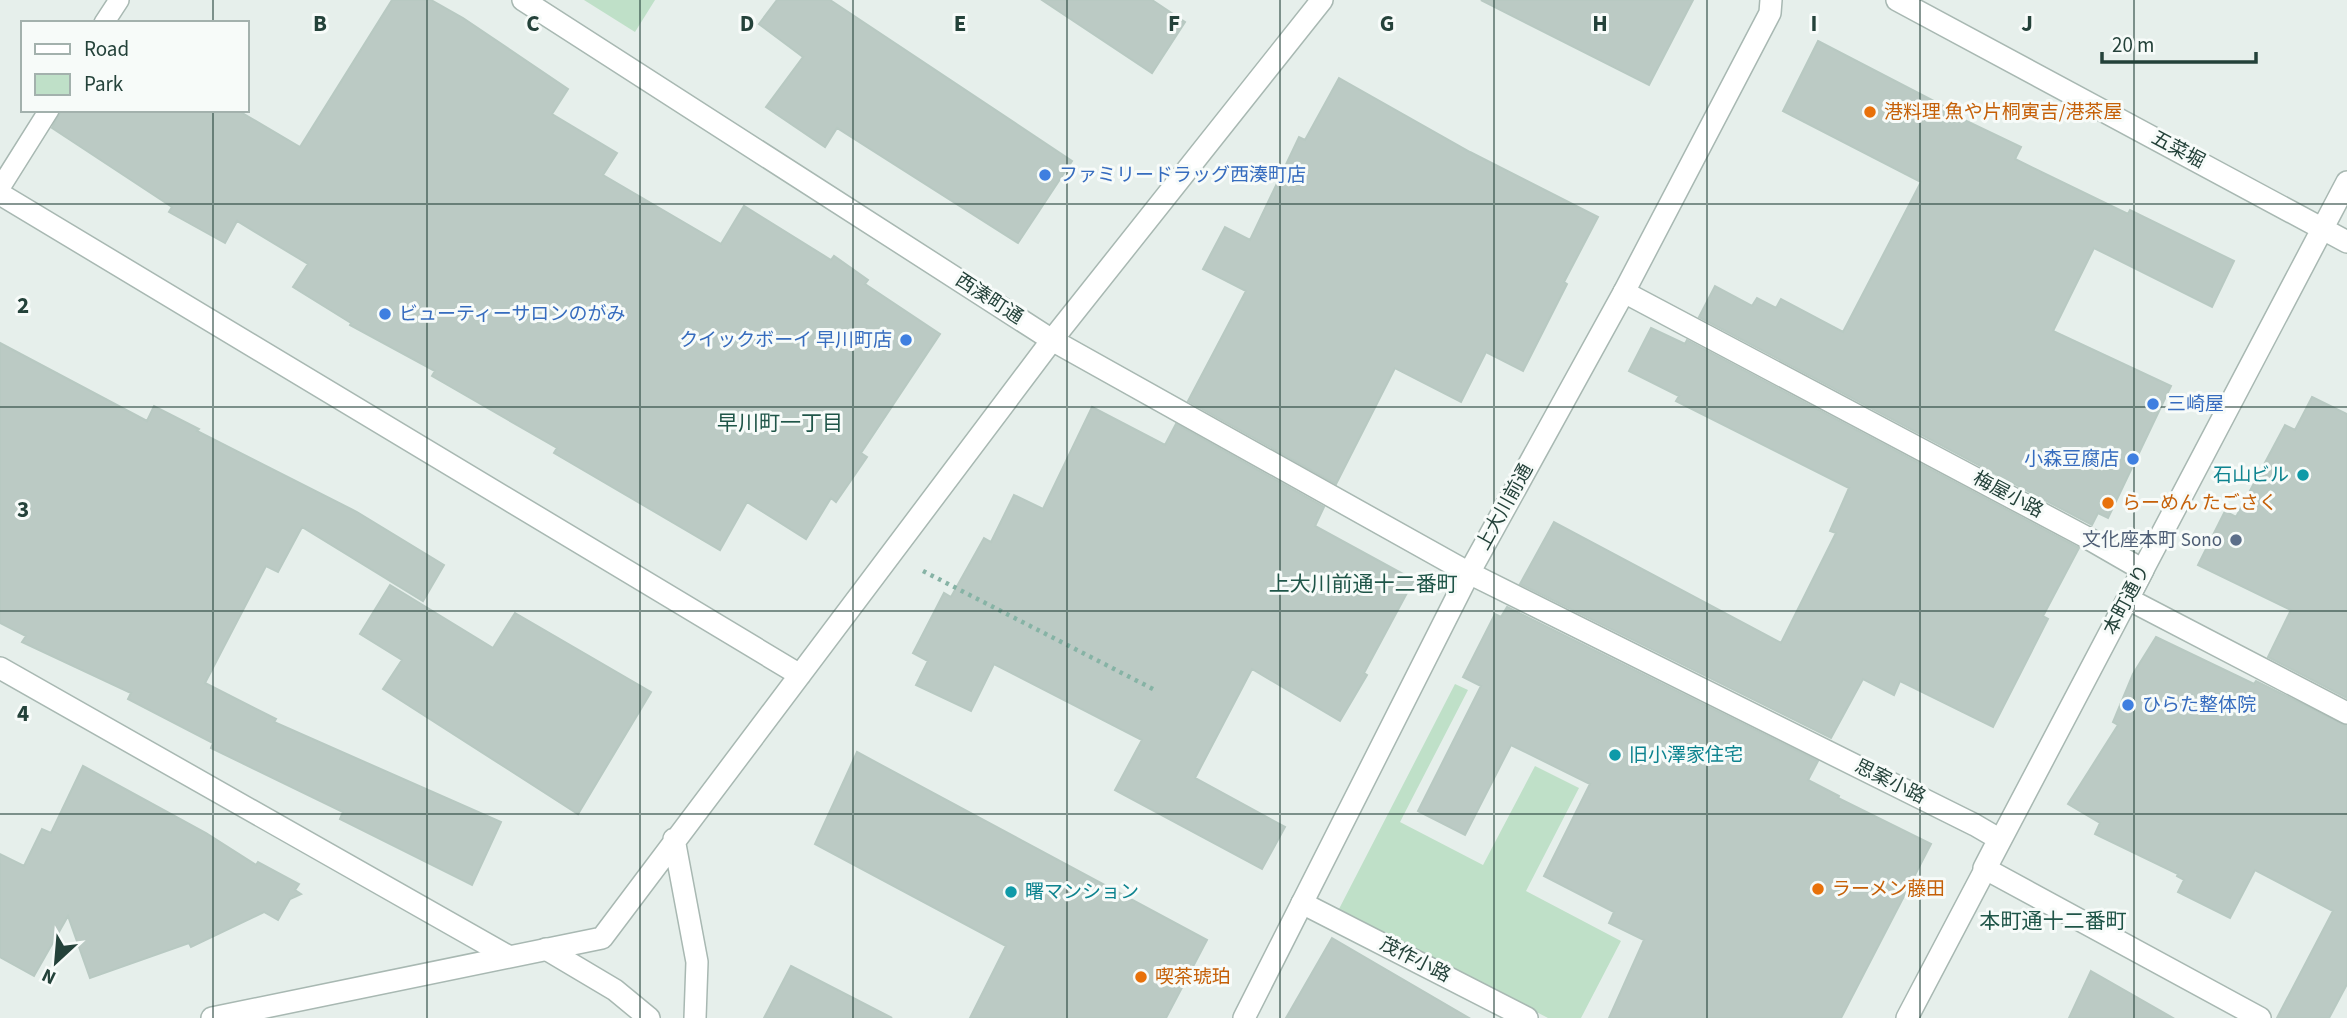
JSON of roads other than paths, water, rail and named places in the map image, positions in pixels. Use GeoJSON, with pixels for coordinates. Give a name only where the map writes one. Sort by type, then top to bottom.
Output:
{"type":"FeatureCollection","features":[{"type":"Feature","properties":{"kind":"street","name":"西湊町通"},"geometry":{"type":"LineString","coordinates":[[523,0],[1052,340],[1469,573]]}},
{"type":"Feature","properties":{"kind":"street"},"geometry":{"type":"LineString","coordinates":[[212,1018],[506,955],[602,938],[1052,340],[1322,0]]}},
{"type":"Feature","properties":{"kind":"street","name":"上大川前通"},"geometry":{"type":"LineString","coordinates":[[1244,1018],[1469,573],[1624,292],[1770,13],[1770,0]]}},
{"type":"Feature","properties":{"kind":"street","name":"五菜堀"},"geometry":{"type":"LineString","coordinates":[[1897,0],[2347,242]]}},
{"type":"Feature","properties":{"kind":"street","name":"本町通り"},"geometry":{"type":"LineString","coordinates":[[2143,570],[2347,183]]}},
{"type":"Feature","properties":{"kind":"street"},"geometry":{"type":"LineString","coordinates":[[0,194],[800,675]]}},
{"type":"Feature","properties":{"kind":"street","name":"梅屋小路"},"geometry":{"type":"LineString","coordinates":[[1624,292],[2143,570]]}},
{"type":"Feature","properties":{"kind":"street"},"geometry":{"type":"LineString","coordinates":[[2143,570],[2128,599],[2347,713]]}},
{"type":"Feature","properties":{"kind":"street","name":"思案小路"},"geometry":{"type":"LineString","coordinates":[[1469,573],[1999,839]]}},
{"type":"Feature","properties":{"kind":"street","name":"本町通り"},"geometry":{"type":"LineString","coordinates":[[1999,839],[2128,599]]}},
{"type":"Feature","properties":{"kind":"street"},"geometry":{"type":"LineString","coordinates":[[0,668],[506,955]]}},
{"type":"Feature","properties":{"kind":"street"},"geometry":{"type":"LineString","coordinates":[[674,839],[697,962],[695,1018]]}},
{"type":"Feature","properties":{"kind":"street"},"geometry":{"type":"LineString","coordinates":[[1907,1018],[1999,839]]}},
{"type":"Feature","properties":{"kind":"street"},"geometry":{"type":"LineString","coordinates":[[1984,868],[2260,1018]]}},
{"type":"Feature","properties":{"kind":"street","name":"茂作小路"},"geometry":{"type":"LineString","coordinates":[[1302,903],[1527,1018]]}},
{"type":"Feature","properties":{"kind":"street"},"geometry":{"type":"LineString","coordinates":[[546,949],[575,963],[615,989],[649,1018]]}},
{"type":"Feature","properties":{"kind":"lane"},"geometry":{"type":"LineString","coordinates":[[105,21],[119,0]]}},
{"type":"Feature","properties":{"kind":"lane"},"geometry":{"type":"LineString","coordinates":[[0,188],[48,112]]}},
{"type":"Feature","properties":{"kind":"place","name":"港料理 魚や片桐寅吉/港茶屋"},"geometry":{"type":"Point","coordinates":[1870,112]}},
{"type":"Feature","properties":{"kind":"place","name":"ファミリードラッグ西湊町店"},"geometry":{"type":"Point","coordinates":[1045,175]}},
{"type":"Feature","properties":{"kind":"place","name":"ビューティーサロンのがみ"},"geometry":{"type":"Point","coordinates":[385,314]}},
{"type":"Feature","properties":{"kind":"place","name":"クイックボーイ 早川町店"},"geometry":{"type":"Point","coordinates":[906,340]}},
{"type":"Feature","properties":{"kind":"place","name":"三崎屋"},"geometry":{"type":"Point","coordinates":[2153,404]}},
{"type":"Feature","properties":{"kind":"place","name":"小森豆腐店"},"geometry":{"type":"Point","coordinates":[2133,459]}},
{"type":"Feature","properties":{"kind":"place","name":"石山ビル"},"geometry":{"type":"Point","coordinates":[2303,475]}},
{"type":"Feature","properties":{"kind":"place","name":"らーめん たごさく"},"geometry":{"type":"Point","coordinates":[2108,503]}},
{"type":"Feature","properties":{"kind":"place","name":"文化座本町 Sono"},"geometry":{"type":"Point","coordinates":[2236,540]}},
{"type":"Feature","properties":{"kind":"place","name":"ひらた整体院"},"geometry":{"type":"Point","coordinates":[2128,705]}},
{"type":"Feature","properties":{"kind":"place","name":"旧小澤家住宅"},"geometry":{"type":"Point","coordinates":[1615,755]}},
{"type":"Feature","properties":{"kind":"place","name":"ラーメン藤田"},"geometry":{"type":"Point","coordinates":[1818,889]}},
{"type":"Feature","properties":{"kind":"place","name":"曙マンション"},"geometry":{"type":"Point","coordinates":[1011,892]}},
{"type":"Feature","properties":{"kind":"place","name":"喫茶琥珀"},"geometry":{"type":"Point","coordinates":[1141,977]}},
{"type":"Feature","properties":{"kind":"district","name":"早川町一丁目"},"geometry":{"type":"Point","coordinates":[780,423]}},
{"type":"Feature","properties":{"kind":"district","name":"上大川前通十二番町"},"geometry":{"type":"Point","coordinates":[1363,584]}},
{"type":"Feature","properties":{"kind":"district","name":"本町通十二番町"},"geometry":{"type":"Point","coordinates":[2053,921]}}]}
